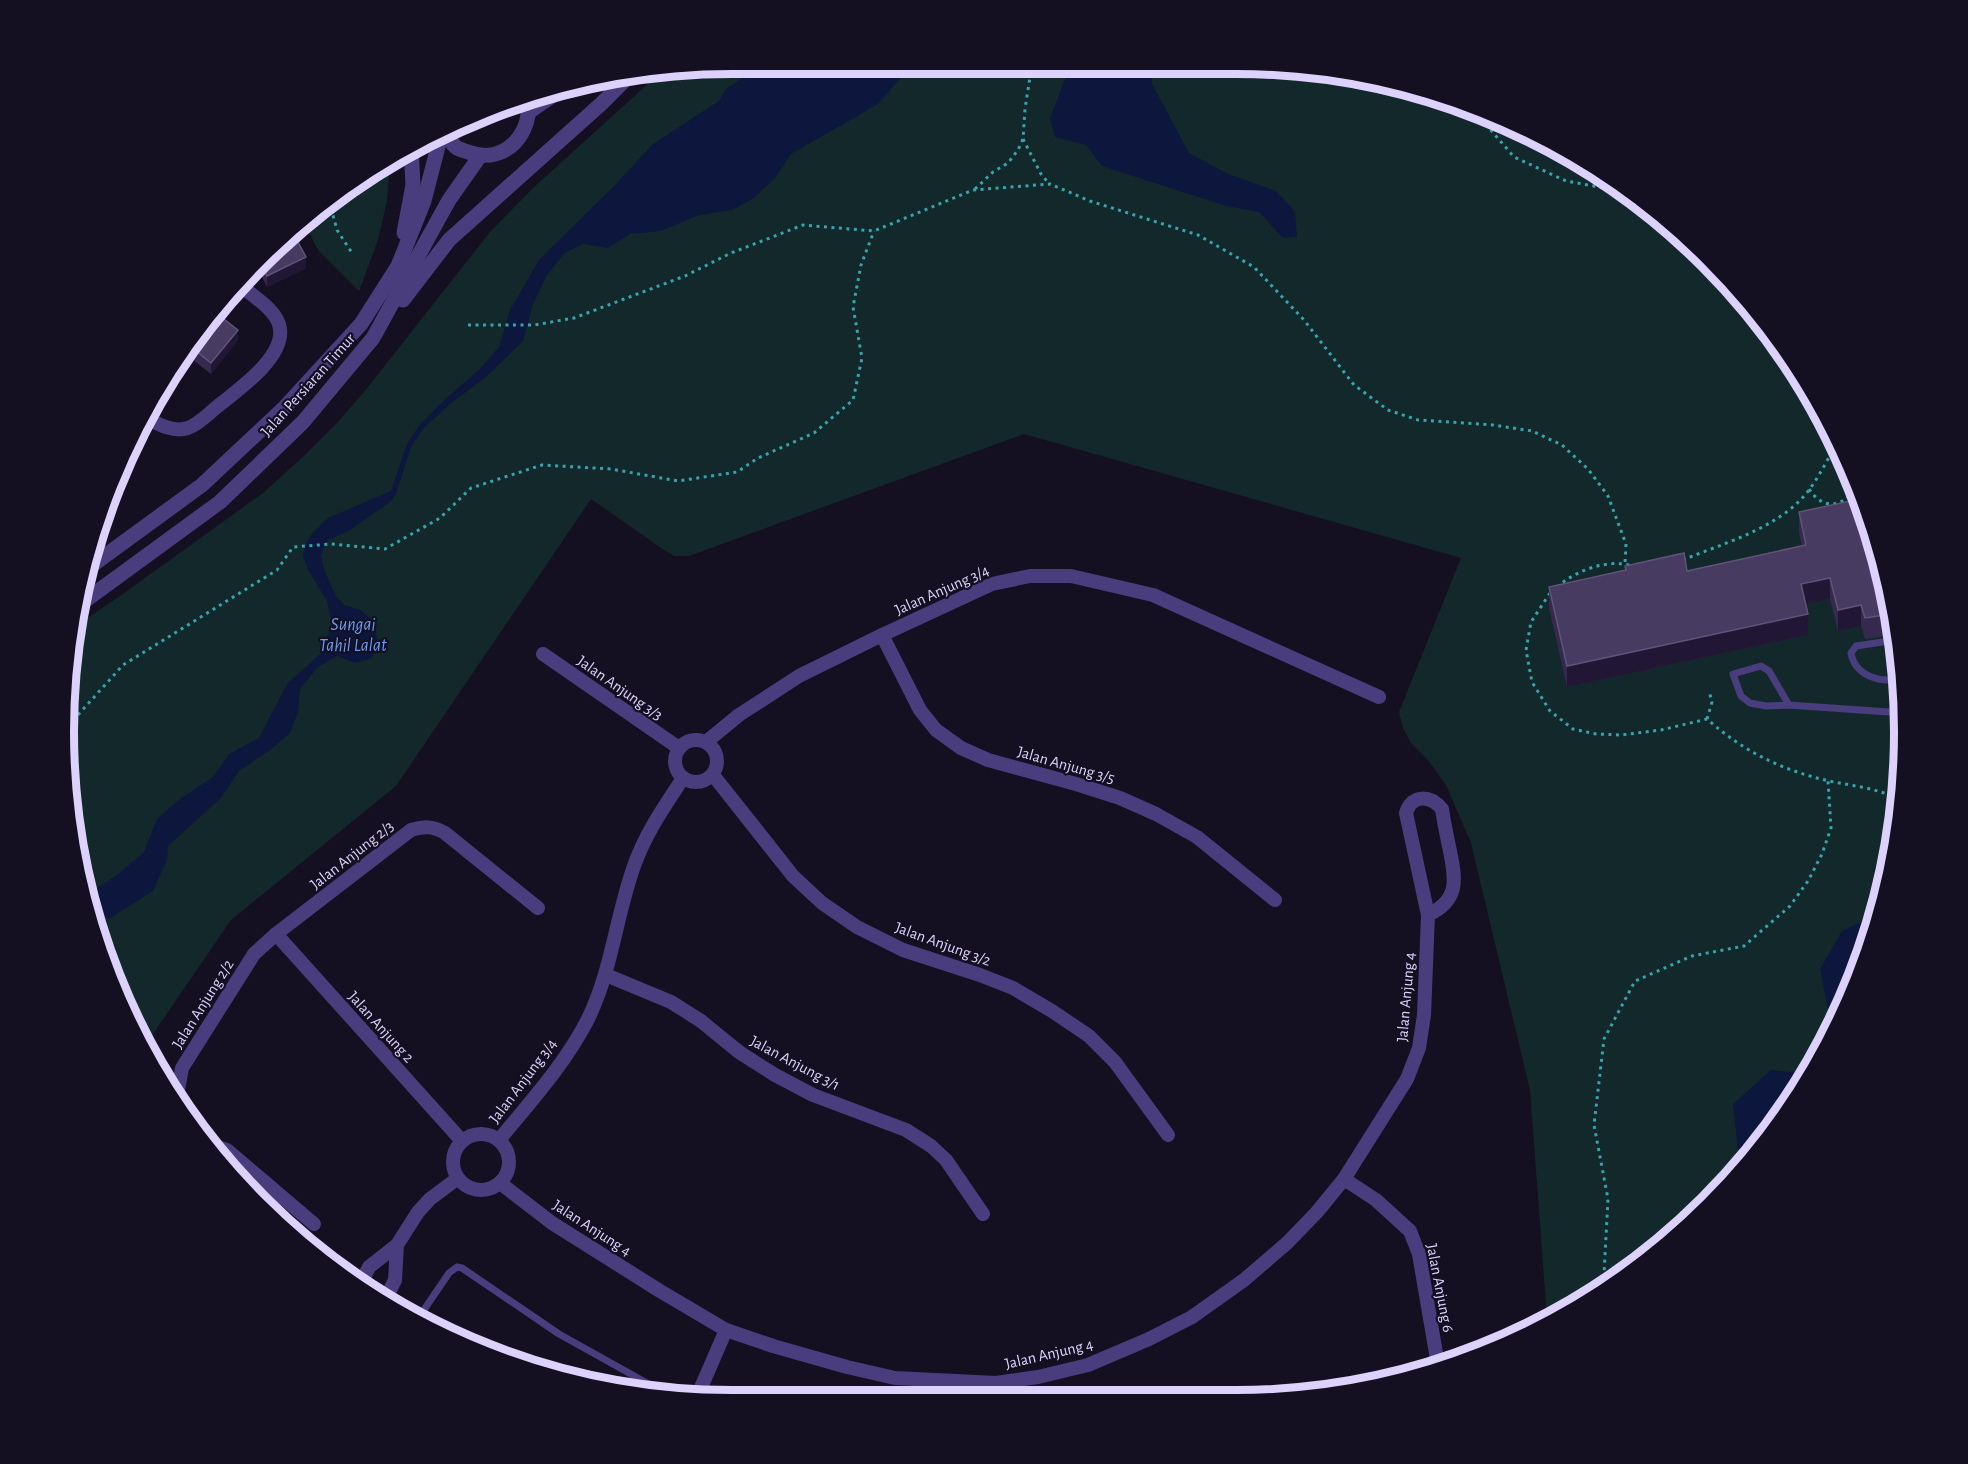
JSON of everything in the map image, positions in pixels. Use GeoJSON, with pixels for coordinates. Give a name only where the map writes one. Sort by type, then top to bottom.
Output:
{"type":"FeatureCollection","features":[{"type":"Feature","properties":{"kind":"street"},"geometry":{"type":"LineString","coordinates":[[373,338],[449,240],[622,83]]}},
{"type":"Feature","properties":{"kind":"street"},"geometry":{"type":"LineString","coordinates":[[447,138],[458,148],[480,156],[498,153],[514,145],[525,130],[529,105]]}},
{"type":"Feature","properties":{"kind":"street","name":"Jalan Persiaran Timur"},"geometry":{"type":"LineString","coordinates":[[96,563],[202,485],[284,408],[361,324],[398,266],[424,201],[440,142]]}},
{"type":"Feature","properties":{"kind":"street","name":"Jalan Persiaran Timur"},"geometry":{"type":"LineString","coordinates":[[87,600],[220,502],[303,422],[373,338],[449,200],[480,156]]}},
{"type":"Feature","properties":{"kind":"street"},"geometry":{"type":"LineString","coordinates":[[398,266],[413,185],[412,157]]}},
{"type":"Feature","properties":{"kind":"street"},"geometry":{"type":"LineString","coordinates":[[152,421],[175,430],[188,428],[254,377],[269,360],[280,341],[280,328],[275,316],[245,290]]}},
{"type":"Feature","properties":{"kind":"street","name":"Jalan Anjung 3/4"},"geometry":{"type":"LineString","coordinates":[[706,742],[739,715],[799,676],[882,634],[992,584],[1030,576],[1071,576],[1153,595],[1379,697]]}},
{"type":"Feature","properties":{"kind":"street","name":"Jalan Anjung 3/5"},"geometry":{"type":"LineString","coordinates":[[882,634],[920,711],[936,730],[961,748],[988,760],[1076,783],[1120,798],[1156,814],[1197,837],[1275,900]]}},
{"type":"Feature","properties":{"kind":"street","name":"Jalan Anjung 3/3"},"geometry":{"type":"LineString","coordinates":[[543,654],[679,748]]}},
{"type":"Feature","properties":{"kind":"street"},"geometry":{"type":"LineString","coordinates":[[691,740],[706,742],[716,753],[718,761],[713,775],[699,783],[682,778],[674,761],[679,748],[691,740]]}},
{"type":"Feature","properties":{"kind":"street","name":"Jalan Anjung 3/2"},"geometry":{"type":"LineString","coordinates":[[713,775],[793,876],[822,903],[857,927],[903,950],[1013,988],[1052,1011],[1089,1036],[1115,1062],[1168,1135]]}},
{"type":"Feature","properties":{"kind":"street","name":"Jalan Anjung 3/4"},"geometry":{"type":"LineString","coordinates":[[499,1140],[555,1072],[588,1019],[606,975],[634,866],[646,835],[682,778]]}},
{"type":"Feature","properties":{"kind":"street","name":"Jalan Anjung 4"},"geometry":{"type":"LineString","coordinates":[[500,1183],[552,1223],[595,1251],[726,1330],[836,1364],[895,1378],[996,1383],[1088,1365],[1149,1339],[1192,1317],[1244,1280],[1287,1243],[1344,1179],[1407,1079],[1419,1048],[1424,1015],[1428,915],[1406,821],[1407,808],[1419,798],[1427,798],[1436,802],[1442,809],[1455,878],[1454,890],[1448,901],[1439,910],[1428,915]]}},
{"type":"Feature","properties":{"kind":"street","name":"Jalan Anjung 2/3"},"geometry":{"type":"LineString","coordinates":[[276,934],[411,830],[423,827],[434,827],[445,833],[538,908]]}},
{"type":"Feature","properties":{"kind":"street","name":"Jalan Anjung 2/2"},"geometry":{"type":"LineString","coordinates":[[178,1088],[182,1068],[254,954],[276,934]]}},
{"type":"Feature","properties":{"kind":"street","name":"Jalan Anjung 2"},"geometry":{"type":"LineString","coordinates":[[276,934],[462,1141]]}},
{"type":"Feature","properties":{"kind":"street","name":"Jalan Anjung 3/1"},"geometry":{"type":"LineString","coordinates":[[606,975],[671,1002],[701,1021],[739,1052],[813,1095],[906,1130],[931,1146],[946,1160],[983,1214]]}},
{"type":"Feature","properties":{"kind":"street"},"geometry":{"type":"LineString","coordinates":[[480,1134],[490,1135],[499,1140],[507,1150],[510,1161],[507,1173],[500,1183],[490,1189],[478,1190],[467,1186],[458,1178],[453,1159],[462,1141],[480,1134]]}},
{"type":"Feature","properties":{"kind":"street"},"geometry":{"type":"LineString","coordinates":[[223,1149],[314,1224]]}},
{"type":"Feature","properties":{"kind":"street"},"geometry":{"type":"LineString","coordinates":[[363,1278],[369,1267],[398,1245],[418,1212],[430,1199],[458,1178]]}},
{"type":"Feature","properties":{"kind":"street","name":"Jalan Anjung 6"},"geometry":{"type":"LineString","coordinates":[[1344,1179],[1376,1200],[1410,1231],[1419,1254],[1436,1359]]}},
{"type":"Feature","properties":{"kind":"street"},"geometry":{"type":"LineString","coordinates":[[388,1293],[395,1280],[398,1245]]}},
{"type":"Feature","properties":{"kind":"street"},"geometry":{"type":"LineString","coordinates":[[701,1389],[726,1330]]}},
{"type":"Feature","properties":{"kind":"lane"},"geometry":{"type":"LineString","coordinates":[[1888,641],[1856,646],[1851,653],[1852,660],[1861,672],[1892,681]]}},
{"type":"Feature","properties":{"kind":"lane"},"geometry":{"type":"LineString","coordinates":[[1789,705],[1769,671],[1761,666],[1733,674],[1741,696],[1750,704],[1894,712]]}},
{"type":"Feature","properties":{"kind":"lane"},"geometry":{"type":"LineString","coordinates":[[422,1313],[449,1273],[462,1268],[559,1334],[651,1385]]}},
{"type":"Feature","properties":{"kind":"path"},"geometry":{"type":"LineString","coordinates":[[973,190],[993,172],[1008,163],[1018,150],[1023,139],[1030,74]]}},
{"type":"Feature","properties":{"kind":"path"},"geometry":{"type":"LineString","coordinates":[[1484,123],[1514,157],[1566,181],[1608,189]]}},
{"type":"Feature","properties":{"kind":"path"},"geometry":{"type":"LineString","coordinates":[[1023,139],[1042,176],[1050,184],[1090,201],[1198,235],[1254,267],[1304,320],[1354,384],[1388,410],[1418,420],[1493,425],[1533,431],[1562,445],[1588,469],[1608,496],[1626,544],[1625,564]]}},
{"type":"Feature","properties":{"kind":"path"},"geometry":{"type":"LineString","coordinates":[[468,325],[534,325],[574,318],[685,276],[731,253],[803,225],[874,231],[973,190],[1050,184]]}},
{"type":"Feature","properties":{"kind":"path"},"geometry":{"type":"LineString","coordinates":[[331,210],[337,230],[352,253]]}},
{"type":"Feature","properties":{"kind":"path"},"geometry":{"type":"LineString","coordinates":[[74,719],[123,665],[277,570],[293,547],[330,544],[385,549],[440,518],[471,488],[542,465],[611,469],[678,481],[737,472],[758,458],[814,433],[853,400],[862,358],[853,307],[861,265],[874,231]]}},
{"type":"Feature","properties":{"kind":"path"},"geometry":{"type":"LineString","coordinates":[[1674,565],[1779,518],[1809,489],[1832,452]]}},
{"type":"Feature","properties":{"kind":"path"},"geometry":{"type":"LineString","coordinates":[[1809,489],[1815,499],[1822,503],[1839,502],[1850,496]]}},
{"type":"Feature","properties":{"kind":"path"},"geometry":{"type":"LineString","coordinates":[[1635,567],[1625,564],[1591,567],[1566,579],[1548,595],[1531,622],[1526,650],[1532,682],[1550,711],[1573,729],[1596,734],[1621,735],[1661,730],[1707,719]]}},
{"type":"Feature","properties":{"kind":"path"},"geometry":{"type":"LineString","coordinates":[[1707,719],[1712,702],[1709,691]]}},
{"type":"Feature","properties":{"kind":"path"},"geometry":{"type":"LineString","coordinates":[[1707,719],[1761,758],[1792,771],[1891,795]]}},
{"type":"Feature","properties":{"kind":"path"},"geometry":{"type":"LineString","coordinates":[[1604,1278],[1608,1199],[1594,1125],[1605,1039],[1635,981],[1692,956],[1744,946],[1790,906],[1822,854],[1831,828],[1828,781]]}},
{"type":"Feature","properties":{"kind":"green space"},"geometry":{"type":"Polygon","coordinates":[[[732,74],[1236,74],[1322,79],[1364,86],[1448,108],[1527,141],[1602,184],[1637,210],[1702,266],[1731,298],[1784,366],[1806,403],[1827,441],[1860,520],[1882,604],[1889,646],[1893,689],[1893,775],[1889,818],[1872,902],[1860,944],[1827,1023],[1784,1098],[1758,1133],[1702,1198],[1670,1227],[1602,1280],[1547,1312],[1530,1090],[1471,843],[1446,785],[1428,760],[1411,743],[1403,728],[1399,712],[1461,558],[1024,434],[689,556],[674,556],[591,499],[396,786],[231,920],[150,1039],[108,944],[86,860],[79,818],[74,732],[75,689],[83,621],[263,493],[306,454],[364,392],[490,232],[533,188],[654,78],[732,74]]]}},
{"type":"Feature","properties":{"kind":"green space"},"geometry":{"type":"Polygon","coordinates":[[[389,170],[387,201],[378,240],[359,291],[318,250],[308,229],[366,184],[389,170]]]}},
{"type":"Feature","properties":{"kind":"water","name":"Sungai Tahil Lalat"},"geometry":{"type":"Polygon","coordinates":[[[748,74],[904,74],[878,104],[791,154],[776,177],[754,198],[732,210],[699,215],[661,231],[630,234],[608,248],[583,244],[565,253],[547,275],[533,304],[523,341],[486,377],[450,404],[423,429],[411,447],[396,494],[390,502],[350,530],[328,540],[324,546],[321,556],[324,570],[336,596],[344,605],[361,610],[374,623],[378,642],[372,658],[355,663],[337,656],[318,667],[300,689],[298,712],[290,733],[239,771],[221,798],[168,846],[167,860],[153,891],[109,919],[99,913],[93,891],[117,875],[144,852],[157,819],[180,799],[213,777],[229,754],[259,738],[287,684],[322,652],[332,623],[327,601],[308,570],[303,556],[310,536],[328,518],[391,491],[407,444],[419,426],[443,401],[480,369],[499,347],[510,310],[539,260],[653,144],[719,101],[726,89],[748,74]]]}},
{"type":"Feature","properties":{"kind":"water"},"geometry":{"type":"Polygon","coordinates":[[[1067,74],[1152,74],[1152,84],[1189,153],[1228,174],[1276,191],[1295,212],[1297,237],[1283,238],[1259,212],[1226,206],[1102,166],[1086,145],[1055,137],[1050,118],[1067,74]]]}},
{"type":"Feature","properties":{"kind":"water"},"geometry":{"type":"Polygon","coordinates":[[[1867,920],[1860,944],[1830,1017],[1820,969],[1842,931],[1867,920]]]}},
{"type":"Feature","properties":{"kind":"water"},"geometry":{"type":"Polygon","coordinates":[[[1771,1070],[1799,1073],[1784,1098],[1739,1157],[1733,1104],[1771,1070]]]}},
{"type":"Feature","properties":{"kind":"building"},"geometry":{"type":"Polygon","coordinates":[[[296,239],[306,257],[267,276],[263,269],[296,239]]]}},
{"type":"Feature","properties":{"kind":"building"},"geometry":{"type":"Polygon","coordinates":[[[221,317],[238,330],[211,363],[195,351],[221,317]]]}},
{"type":"Feature","properties":{"kind":"building"},"geometry":{"type":"Polygon","coordinates":[[[1852,501],[1872,562],[1884,615],[1865,618],[1861,605],[1838,610],[1830,578],[1801,584],[1808,614],[1567,666],[1549,587],[1626,570],[1625,566],[1684,553],[1687,571],[1806,545],[1799,512],[1852,501]]]}}]}
